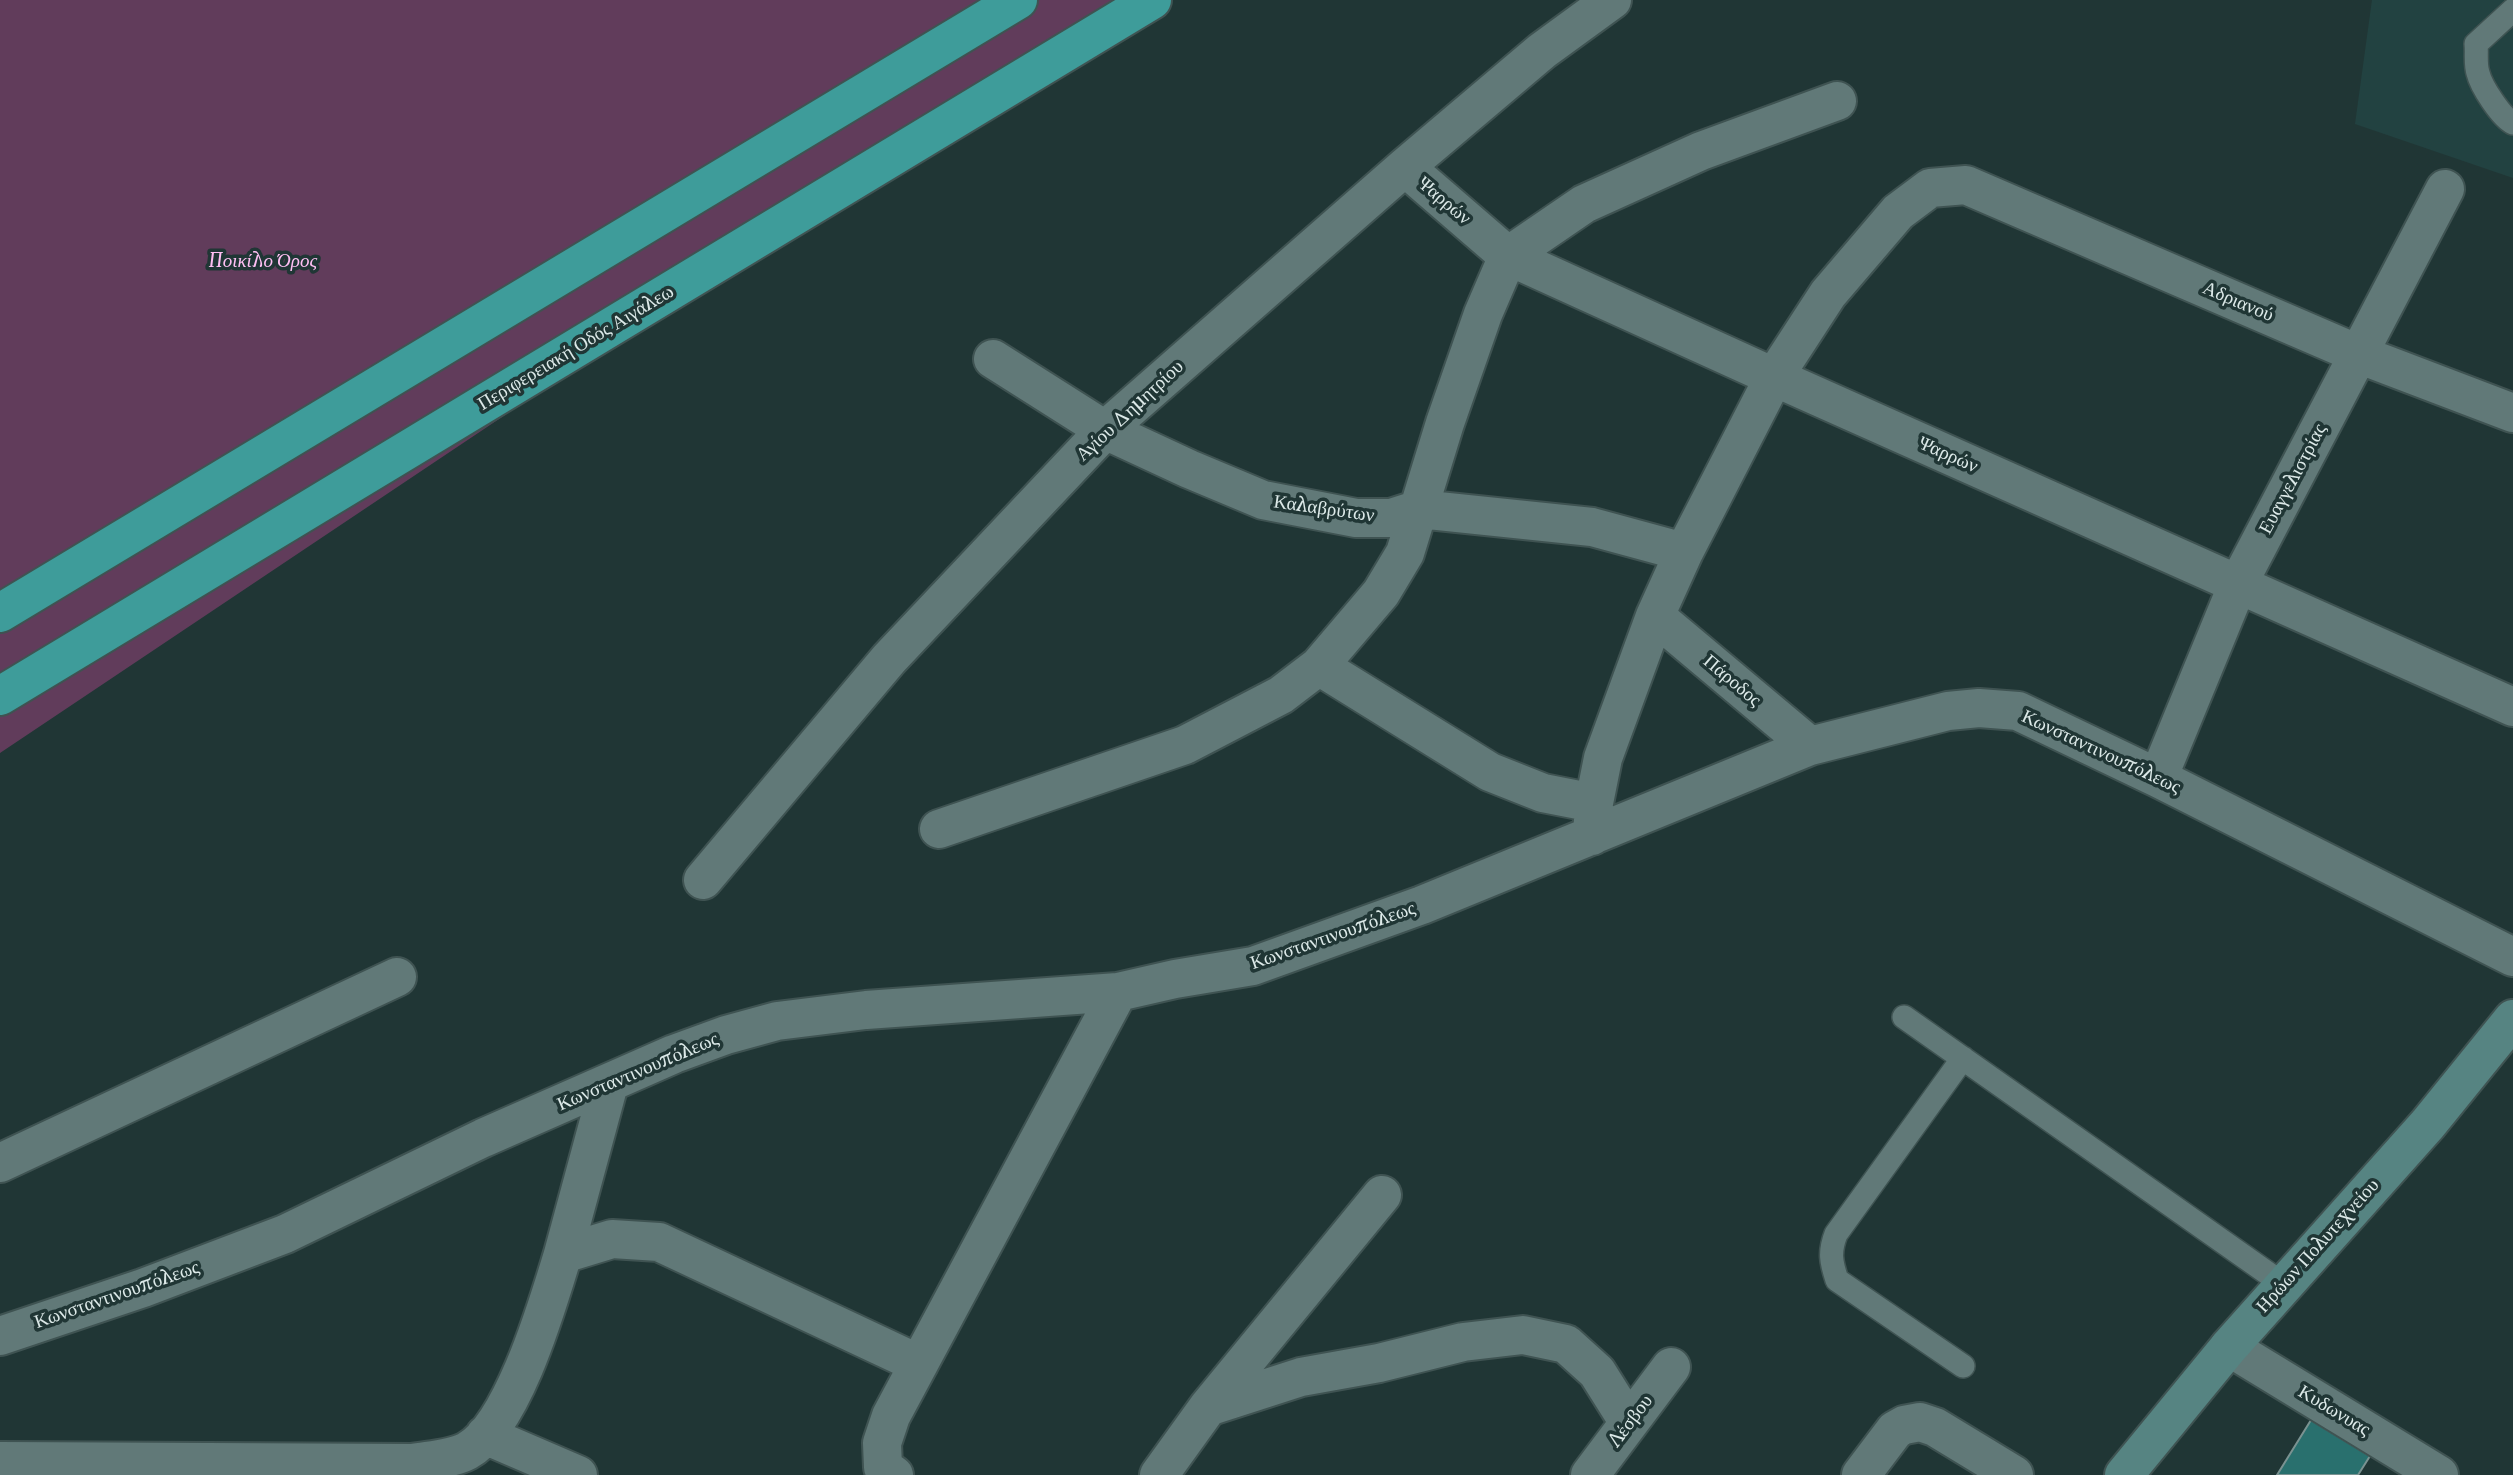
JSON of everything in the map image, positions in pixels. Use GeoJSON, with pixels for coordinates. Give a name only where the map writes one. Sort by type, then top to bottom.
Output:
{"type":"FeatureCollection","features":[{"type":"Feature","properties":{"kind":"highway"},"geometry":{"type":"LineString","coordinates":[[0,613],[1018,0]]}},
{"type":"Feature","properties":{"kind":"highway","name":"Περιφερειακή Οδός Αιγάλεω"},"geometry":{"type":"LineString","coordinates":[[0,696],[1152,0]]}},
{"type":"Feature","properties":{"kind":"street","name":"Αγίου Δημητρίου"},"geometry":{"type":"LineString","coordinates":[[703,880],[889,659],[1105,430],[1405,167],[1542,51],[1612,0]]}},
{"type":"Feature","properties":{"kind":"street"},"geometry":{"type":"LineString","coordinates":[[939,829],[1185,744],[1281,695],[1319,666],[1381,593],[1405,553],[1483,314],[1508,256],[1584,204],[1701,151],[1837,102]]}},
{"type":"Feature","properties":{"kind":"street","name":"Ψαρρών"},"geometry":{"type":"LineString","coordinates":[[1405,167],[1508,256],[2513,707]]}},
{"type":"Feature","properties":{"kind":"street","name":"Αδριανού"},"geometry":{"type":"LineString","coordinates":[[1774,377],[1828,293],[1898,212],[1930,188],[1966,185],[2358,354],[2513,413]]}},
{"type":"Feature","properties":{"kind":"street","name":"Ευαγγελιστρίας"},"geometry":{"type":"LineString","coordinates":[[2158,778],[2238,584],[2445,189]]}},
{"type":"Feature","properties":{"kind":"street","name":"Καλαβρύτων"},"geometry":{"type":"LineString","coordinates":[[993,359],[1105,430],[1263,500],[1356,518],[1391,518],[1419,509],[1592,527],[1684,552]]}},
{"type":"Feature","properties":{"kind":"street"},"geometry":{"type":"LineString","coordinates":[[1319,666],[1490,772],[1543,793],[1593,819],[1603,758],[1655,616],[1684,552],[1774,377]]}},
{"type":"Feature","properties":{"kind":"street","name":"Πάροδος"},"geometry":{"type":"LineString","coordinates":[[1655,616],[1810,746]]}},
{"type":"Feature","properties":{"kind":"street","name":"Κωνσταντινουπόλεως"},"geometry":{"type":"LineString","coordinates":[[0,1336],[143,1288],[285,1234],[483,1138],[674,1054],[726,1035],[777,1021],[942,1004],[1118,992],[1253,966],[1422,905],[1593,819],[1810,746],[1948,711],[1979,708],[2018,711],[2158,778],[2513,957]]}},
{"type":"Feature","properties":{"kind":"street"},"geometry":{"type":"LineString","coordinates":[[0,1163],[397,977]]}},
{"type":"Feature","properties":{"kind":"street"},"geometry":{"type":"LineString","coordinates":[[885,1472],[882,1443],[891,1416],[1118,992]]}},
{"type":"Feature","properties":{"kind":"street","name":"Ηρώων Πολυτεχνείου"},"geometry":{"type":"LineString","coordinates":[[2124,1475],[2283,1284],[2428,1124],[2513,1019]]}},
{"type":"Feature","properties":{"kind":"street"},"geometry":{"type":"LineString","coordinates":[[0,1461],[153,1468],[387,1469],[466,1452],[485,1436],[500,1416],[519,1378],[563,1254],[610,1084]]}},
{"type":"Feature","properties":{"kind":"street"},"geometry":{"type":"LineString","coordinates":[[1159,1475],[1208,1407],[1382,1195]]}},
{"type":"Feature","properties":{"kind":"street"},"geometry":{"type":"LineString","coordinates":[[563,1254],[612,1239],[659,1242],[919,1364]]}},
{"type":"Feature","properties":{"kind":"street"},"geometry":{"type":"LineString","coordinates":[[1208,1407],[1301,1377],[1379,1363],[1463,1342],[1524,1335],[1566,1344],[1597,1372],[1629,1423]]}},
{"type":"Feature","properties":{"kind":"street","name":"Κυδωνυας"},"geometry":{"type":"LineString","coordinates":[[2229,1347],[2439,1475]]}},
{"type":"Feature","properties":{"kind":"street","name":"Λέσβου"},"geometry":{"type":"LineString","coordinates":[[1590,1475],[1671,1367]]}},
{"type":"Feature","properties":{"kind":"street"},"geometry":{"type":"LineString","coordinates":[[1861,1475],[1895,1430],[1920,1422],[1935,1427],[2014,1475]]}},
{"type":"Feature","properties":{"kind":"street"},"geometry":{"type":"LineString","coordinates":[[485,1436],[578,1475]]}},
{"type":"Feature","properties":{"kind":"lane"},"geometry":{"type":"LineString","coordinates":[[2513,10],[2476,44],[2477,72],[2486,91],[2507,120],[2513,122]]}},
{"type":"Feature","properties":{"kind":"lane"},"geometry":{"type":"LineString","coordinates":[[1904,1017],[2283,1284]]}},
{"type":"Feature","properties":{"kind":"lane"},"geometry":{"type":"LineString","coordinates":[[1963,1058],[1836,1234],[1830,1250],[1837,1280],[1963,1366]]}},
{"type":"Feature","properties":{"kind":"shaded area"},"geometry":{"type":"Polygon","coordinates":[[[2372,0],[2513,0],[2513,178],[2355,124],[2372,0]]]}},
{"type":"Feature","properties":{"kind":"green space","name":"Ποικίλο Όρος"},"geometry":{"type":"Polygon","coordinates":[[[0,0],[1134,0],[877,166],[0,753],[0,0]]]}},
{"type":"Feature","properties":{"kind":"building"},"geometry":{"type":"Polygon","coordinates":[[[2311,1420],[2370,1456],[2358,1475],[2277,1475],[2311,1420]]]}}]}
